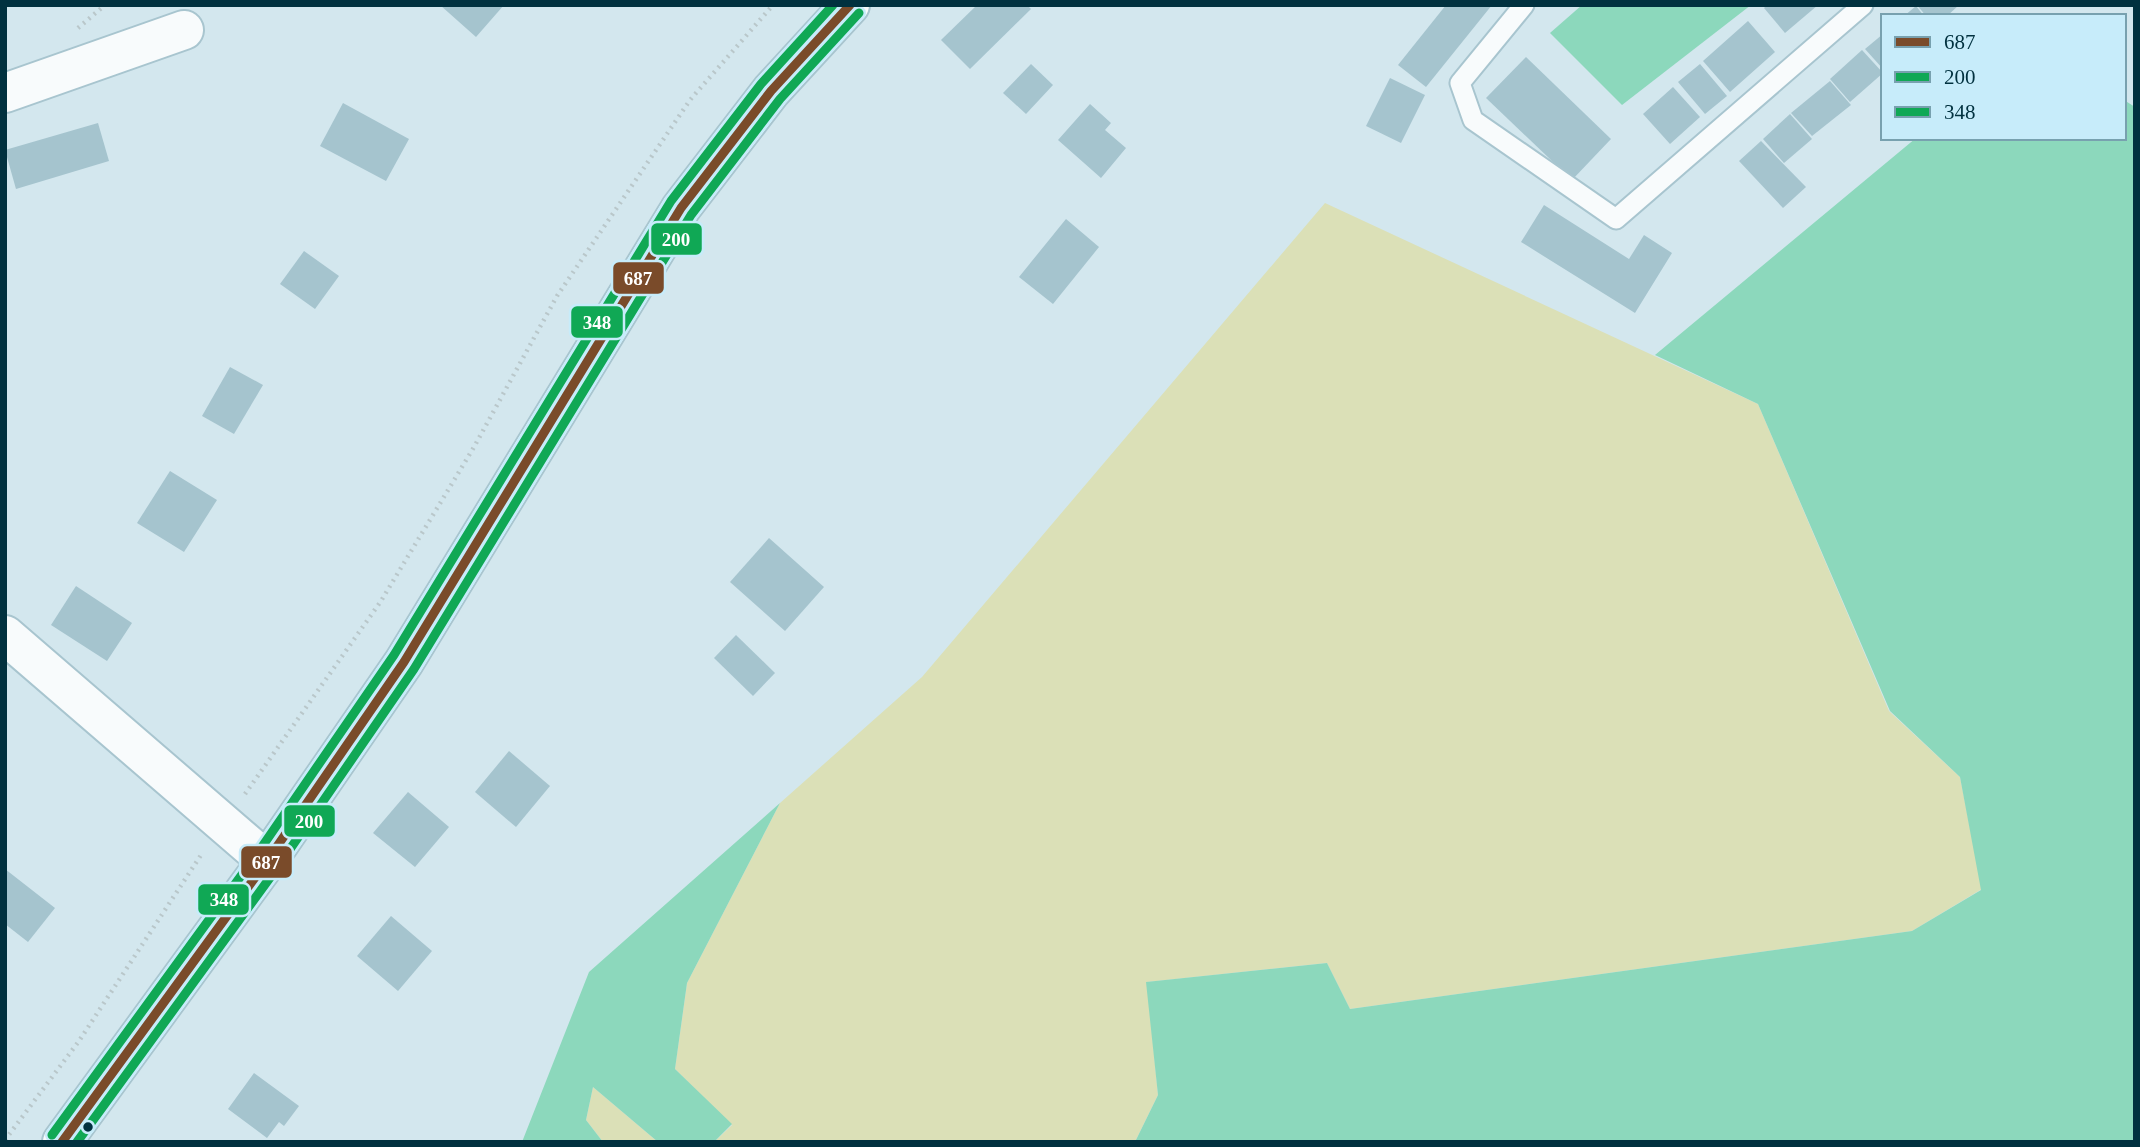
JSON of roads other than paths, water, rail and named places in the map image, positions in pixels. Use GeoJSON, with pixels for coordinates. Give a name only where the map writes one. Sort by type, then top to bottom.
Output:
{"type":"FeatureCollection","features":[{"type":"Feature","properties":{"kind":"main road"},"geometry":{"type":"LineString","coordinates":[[62,1142],[267,861],[404,662],[681,208],[771,91],[850,5]]}},
{"type":"Feature","properties":{"kind":"main road"},"geometry":{"type":"LineString","coordinates":[[5,93],[184,30]]}},
{"type":"Feature","properties":{"kind":"main road"},"geometry":{"type":"LineString","coordinates":[[5,635],[267,861]]}},
{"type":"Feature","properties":{"kind":"lane"},"geometry":{"type":"LineString","coordinates":[[1524,5],[1460,83],[1473,120],[1616,219],[1863,5]]}}]}
